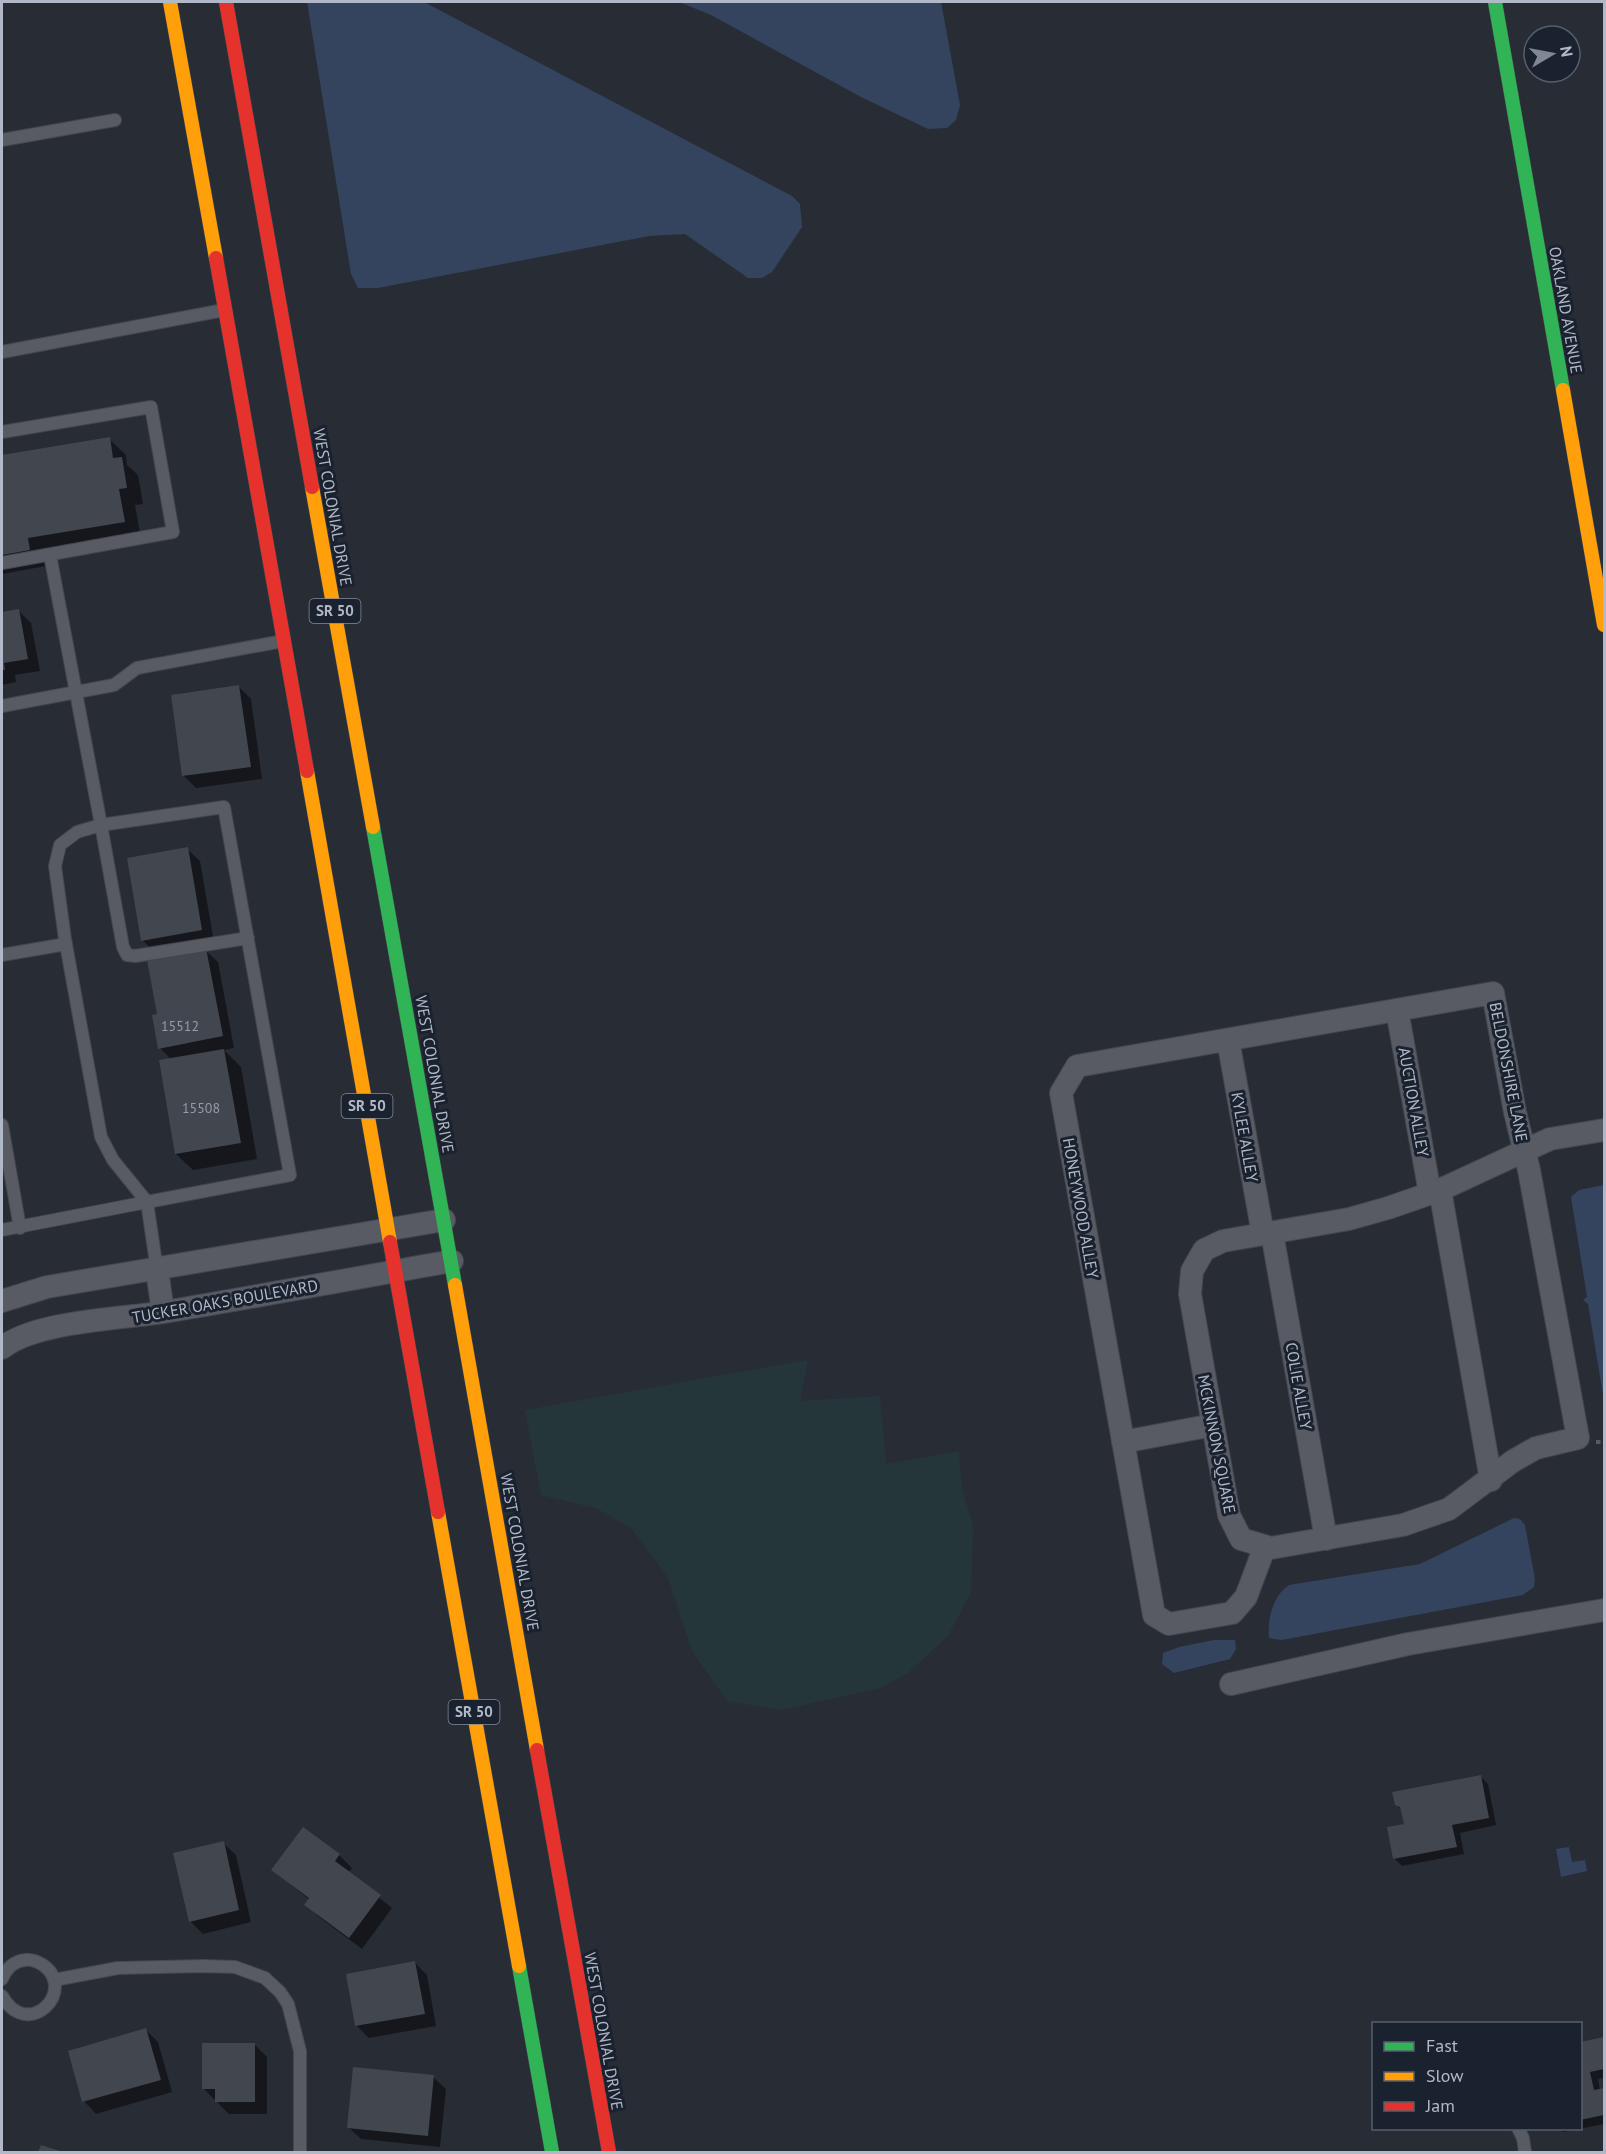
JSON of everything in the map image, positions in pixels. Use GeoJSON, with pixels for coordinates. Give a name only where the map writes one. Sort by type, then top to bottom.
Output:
{"type":"FeatureCollection","features":[{"type":"Feature","properties":{"kind":"main road","name":"SR 50"},"geometry":{"type":"LineString","coordinates":[[170,2],[552,2152]]}},
{"type":"Feature","properties":{"kind":"main road","name":"WEST COLONIAL DRIVE"},"geometry":{"type":"LineString","coordinates":[[226,2],[609,2152]]}},
{"type":"Feature","properties":{"kind":"main road","name":"OAKLAND AVENUE"},"geometry":{"type":"LineString","coordinates":[[1495,2],[1605,625]]}},
{"type":"Feature","properties":{"kind":"street","name":"HONEYWOOD ALLEY"},"geometry":{"type":"LineString","coordinates":[[1265,1546],[1246,1596],[1232,1613],[1169,1624],[1154,1615],[1061,1093],[1077,1066],[1493,993]]}},
{"type":"Feature","properties":{"kind":"street","name":"BELDONSHIRE LANE"},"geometry":{"type":"LineString","coordinates":[[1493,993],[1515,1112],[1525,1152]]}},
{"type":"Feature","properties":{"kind":"street","name":"AUCTION ALLEY"},"geometry":{"type":"LineString","coordinates":[[1397,1010],[1491,1480]]}},
{"type":"Feature","properties":{"kind":"street","name":"KYLEE ALLEY"},"geometry":{"type":"LineString","coordinates":[[1228,1040],[1267,1233]]}},
{"type":"Feature","properties":{"kind":"street","name":"MCKINNON SQUARE"},"geometry":{"type":"LineString","coordinates":[[1525,1152],[1578,1438],[1536,1448],[1513,1461],[1491,1480],[1449,1509],[1403,1525],[1271,1548],[1241,1539],[1229,1515],[1190,1294],[1192,1271],[1204,1250],[1223,1241],[1349,1219],[1435,1192],[1550,1139],[1605,1130]]}},
{"type":"Feature","properties":{"kind":"street"},"geometry":{"type":"LineString","coordinates":[[2,1301],[47,1287],[444,1220]]}},
{"type":"Feature","properties":{"kind":"street","name":"COLIE ALLEY"},"geometry":{"type":"LineString","coordinates":[[1267,1233],[1326,1539]]}},
{"type":"Feature","properties":{"kind":"street","name":"TUCKER OAKS BOULEVARD"},"geometry":{"type":"LineString","coordinates":[[2,1348],[28,1334],[452,1261]]}},
{"type":"Feature","properties":{"kind":"street"},"geometry":{"type":"LineString","coordinates":[[157,1270],[164,1312]]}},
{"type":"Feature","properties":{"kind":"street"},"geometry":{"type":"LineString","coordinates":[[1123,1442],[1213,1425]]}},
{"type":"Feature","properties":{"kind":"street"},"geometry":{"type":"LineString","coordinates":[[1231,1684],[1408,1644],[1605,1610]]}},
{"type":"Feature","properties":{"kind":"lane"},"geometry":{"type":"LineString","coordinates":[[2,140],[115,120]]}},
{"type":"Feature","properties":{"kind":"lane"},"geometry":{"type":"LineString","coordinates":[[2,352],[225,310]]}},
{"type":"Feature","properties":{"kind":"lane"},"geometry":{"type":"LineString","coordinates":[[2,432],[151,407],[173,532],[2,563]]}},
{"type":"Feature","properties":{"kind":"lane"},"geometry":{"type":"LineString","coordinates":[[50,555],[123,947],[128,955],[135,956],[248,938]]}},
{"type":"Feature","properties":{"kind":"lane"},"geometry":{"type":"LineString","coordinates":[[2,706],[114,685],[137,668],[284,640]]}},
{"type":"Feature","properties":{"kind":"lane"},"geometry":{"type":"LineString","coordinates":[[2,1230],[20,1228],[147,1202],[290,1175],[224,807],[101,825],[77,832],[60,845],[55,866],[66,944],[101,1137],[113,1160],[147,1202],[157,1270]]}},
{"type":"Feature","properties":{"kind":"lane"},"geometry":{"type":"LineString","coordinates":[[2,955],[66,944]]}},
{"type":"Feature","properties":{"kind":"lane"},"geometry":{"type":"LineString","coordinates":[[2,1125],[20,1228]]}},
{"type":"Feature","properties":{"kind":"lane"},"geometry":{"type":"LineString","coordinates":[[2,1196],[15,1200]]}},
{"type":"Feature","properties":{"kind":"lane"},"geometry":{"type":"LineString","coordinates":[[2,1979],[5,1971],[14,1963],[26,1960],[38,1962],[48,1969],[54,1980],[55,1992],[50,2003],[41,2011],[29,2015],[17,2013],[7,2006],[2,1996]]}},
{"type":"Feature","properties":{"kind":"lane"},"geometry":{"type":"LineString","coordinates":[[54,1980],[118,1968],[203,1966],[235,1967],[265,1978],[280,1992],[288,2004],[300,2051],[300,2152]]}},
{"type":"Feature","properties":{"kind":"lane"},"geometry":{"type":"LineString","coordinates":[[1519,2130],[1525,2152]]}},
{"type":"Feature","properties":{"kind":"shaded area"},"geometry":{"type":"Polygon","coordinates":[[[808,1360],[800,1401],[880,1396],[886,1464],[959,1451],[962,1490],[973,1525],[971,1592],[948,1636],[908,1673],[880,1688],[781,1710],[727,1701],[692,1651],[668,1577],[632,1529],[598,1509],[541,1495],[525,1410],[808,1360]]]}},
{"type":"Feature","properties":{"kind":"water"},"geometry":{"type":"Polygon","coordinates":[[[307,2],[424,2],[792,196],[800,204],[802,227],[772,272],[762,278],[748,278],[685,234],[649,236],[378,288],[358,288],[351,274],[307,2]]]}},
{"type":"Feature","properties":{"kind":"water"},"geometry":{"type":"Polygon","coordinates":[[[679,2],[941,2],[960,105],[956,120],[947,128],[928,129],[861,97],[711,15],[679,2]]]}},
{"type":"Feature","properties":{"kind":"water"},"geometry":{"type":"Polygon","coordinates":[[[1604,1185],[1604,1401],[1588,1304],[1583,1300],[1587,1297],[1571,1197],[1579,1190],[1604,1185]]]}},
{"type":"Feature","properties":{"kind":"water"},"geometry":{"type":"Polygon","coordinates":[[[1514,1518],[1520,1519],[1525,1525],[1535,1579],[1534,1587],[1523,1595],[1282,1640],[1269,1638],[1272,1608],[1283,1589],[1289,1585],[1420,1564],[1514,1518]]]}},
{"type":"Feature","properties":{"kind":"water"},"geometry":{"type":"Polygon","coordinates":[[[1214,1640],[1235,1640],[1236,1649],[1230,1659],[1174,1673],[1162,1664],[1163,1653],[1179,1647],[1214,1640]]]}},
{"type":"Feature","properties":{"kind":"water"},"geometry":{"type":"Polygon","coordinates":[[[1569,1847],[1572,1862],[1585,1860],[1587,1871],[1561,1877],[1556,1849],[1569,1847]]]}},
{"type":"Feature","properties":{"kind":"building"},"geometry":{"type":"Polygon","coordinates":[[[110,437],[113,458],[122,457],[127,488],[119,489],[125,522],[28,538],[30,550],[2,555],[2,455],[110,437]]]}},
{"type":"Feature","properties":{"kind":"building"},"geometry":{"type":"Polygon","coordinates":[[[19,609],[28,659],[4,663],[5,670],[2,670],[2,612],[19,609]]]}},
{"type":"Feature","properties":{"kind":"building"},"geometry":{"type":"Polygon","coordinates":[[[239,685],[251,767],[182,776],[171,695],[239,685]]]}},
{"type":"Feature","properties":{"kind":"building"},"geometry":{"type":"Polygon","coordinates":[[[188,847],[202,930],[141,941],[127,858],[188,847]]]}},
{"type":"Feature","properties":{"kind":"building"},"geometry":{"type":"Polygon","coordinates":[[[206,948],[223,1036],[158,1049],[152,1015],[157,1014],[147,960],[206,948]]]}},
{"type":"Feature","properties":{"kind":"building"},"geometry":{"type":"Polygon","coordinates":[[[224,1049],[241,1143],[175,1154],[159,1060],[224,1049]]]}},
{"type":"Feature","properties":{"kind":"building"},"geometry":{"type":"Polygon","coordinates":[[[1481,1775],[1489,1818],[1452,1825],[1457,1847],[1393,1859],[1387,1827],[1404,1824],[1400,1807],[1395,1805],[1392,1792],[1481,1775]]]}},
{"type":"Feature","properties":{"kind":"building"},"geometry":{"type":"Polygon","coordinates":[[[303,1827],[340,1854],[335,1861],[381,1895],[349,1938],[304,1905],[309,1898],[271,1870],[303,1827]]]}},
{"type":"Feature","properties":{"kind":"building"},"geometry":{"type":"Polygon","coordinates":[[[224,1841],[239,1910],[189,1922],[173,1853],[224,1841]]]}},
{"type":"Feature","properties":{"kind":"building"},"geometry":{"type":"Polygon","coordinates":[[[415,1961],[425,2014],[355,2026],[346,1974],[415,1961]]]}},
{"type":"Feature","properties":{"kind":"building"},"geometry":{"type":"Polygon","coordinates":[[[146,2028],[161,2080],[82,2102],[68,2051],[146,2028]]]}},
{"type":"Feature","properties":{"kind":"building"},"geometry":{"type":"Polygon","coordinates":[[[1604,2037],[1604,2069],[1590,2072],[1594,2090],[1604,2088],[1604,2115],[1582,2120],[1582,2042],[1604,2037]]]}},
{"type":"Feature","properties":{"kind":"building"},"geometry":{"type":"Polygon","coordinates":[[[202,2043],[255,2043],[255,2102],[215,2102],[215,2089],[202,2089],[202,2043]]]}},
{"type":"Feature","properties":{"kind":"building"},"geometry":{"type":"Polygon","coordinates":[[[353,2067],[434,2075],[428,2136],[347,2128],[353,2067]]]}},
{"type":"Feature","properties":{"kind":"building"},"geometry":{"type":"Polygon","coordinates":[[[41,2145],[63,2152],[38,2152],[41,2145]]]}},
{"type":"Feature","properties":{"kind":"traffic: fast"},"geometry":{"type":"LineString","coordinates":[[1495,2],[1563,390]]}},
{"type":"Feature","properties":{"kind":"traffic: fast"},"geometry":{"type":"LineString","coordinates":[[373,827],[455,1285]]}},
{"type":"Feature","properties":{"kind":"traffic: fast"},"geometry":{"type":"LineString","coordinates":[[519,1966],[552,2152]]}},
{"type":"Feature","properties":{"kind":"traffic: slow"},"geometry":{"type":"LineString","coordinates":[[170,2],[216,258]]}},
{"type":"Feature","properties":{"kind":"traffic: slow"},"geometry":{"type":"LineString","coordinates":[[1563,390],[1604,625]]}},
{"type":"Feature","properties":{"kind":"traffic: slow"},"geometry":{"type":"LineString","coordinates":[[312,487],[373,827]]}},
{"type":"Feature","properties":{"kind":"traffic: slow"},"geometry":{"type":"LineString","coordinates":[[307,771],[390,1242]]}},
{"type":"Feature","properties":{"kind":"traffic: slow"},"geometry":{"type":"LineString","coordinates":[[455,1285],[537,1750]]}},
{"type":"Feature","properties":{"kind":"traffic: slow"},"geometry":{"type":"LineString","coordinates":[[438,1512],[519,1966]]}},
{"type":"Feature","properties":{"kind":"traffic: jam"},"geometry":{"type":"LineString","coordinates":[[226,2],[312,487]]}},
{"type":"Feature","properties":{"kind":"traffic: jam"},"geometry":{"type":"LineString","coordinates":[[216,258],[307,771]]}},
{"type":"Feature","properties":{"kind":"traffic: jam"},"geometry":{"type":"LineString","coordinates":[[390,1242],[438,1512]]}},
{"type":"Feature","properties":{"kind":"traffic: jam"},"geometry":{"type":"LineString","coordinates":[[537,1750],[609,2152]]}}]}
